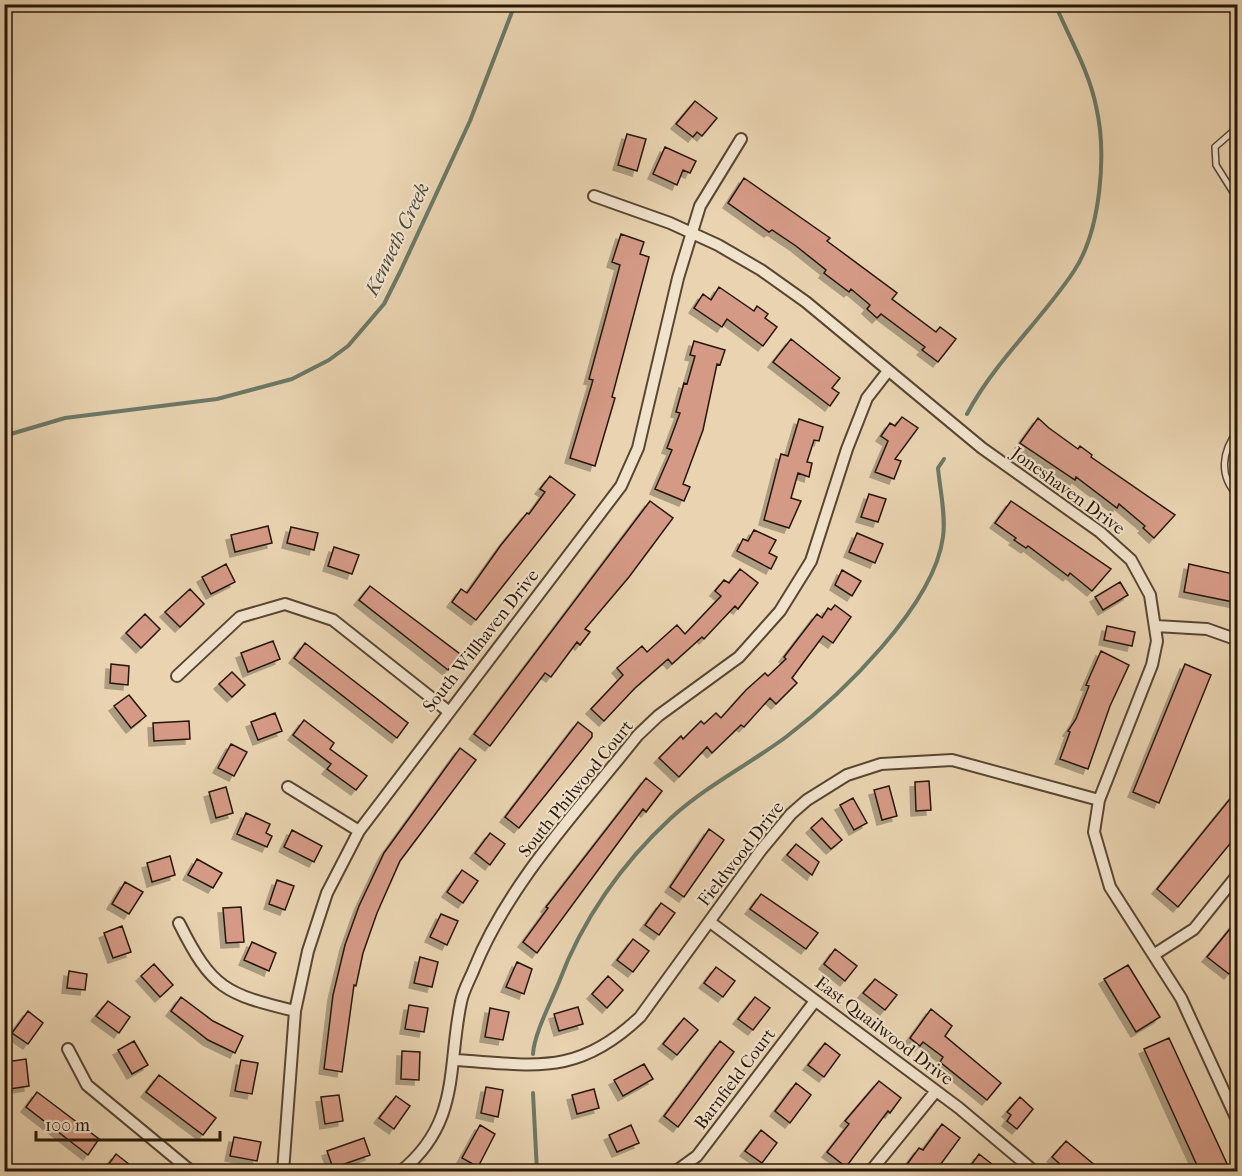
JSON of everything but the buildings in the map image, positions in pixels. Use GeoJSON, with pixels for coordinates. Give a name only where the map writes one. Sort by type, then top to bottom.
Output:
{"type":"FeatureCollection","features":[{"type":"Feature","properties":{"kind":"street"},"geometry":{"type":"LineString","coordinates":[[1236,4],[1238,9]]}},
{"type":"Feature","properties":{"kind":"street","name":"South Willhaven Drive"},"geometry":{"type":"LineString","coordinates":[[283,1172],[295,1011],[308,951],[327,893],[359,831],[621,486],[638,447],[678,278],[700,206],[741,139]]}},
{"type":"Feature","properties":{"kind":"street","name":"Joneshaven Drive"},"geometry":{"type":"LineString","coordinates":[[594,195],[670,223],[718,245],[761,270],[806,302],[999,461],[1116,545],[1131,560],[1150,596],[1157,640],[1152,665],[1099,800],[1094,832],[1110,888],[1155,954],[1181,998],[1236,1115]]}},
{"type":"Feature","properties":{"kind":"street","name":"South Philwood Court"},"geometry":{"type":"LineString","coordinates":[[400,1172],[409,1164],[437,1127],[445,1110],[455,1060],[461,1001],[485,941],[505,905],[638,735],[658,716],[739,657],[780,611],[811,561],[846,449],[867,398],[888,371]]}},
{"type":"Feature","properties":{"kind":"street"},"geometry":{"type":"LineString","coordinates":[[177,676],[240,617],[285,604],[333,620],[448,711]]}},
{"type":"Feature","properties":{"kind":"street"},"geometry":{"type":"LineString","coordinates":[[1156,626],[1208,629],[1238,640]]}},
{"type":"Feature","properties":{"kind":"street","name":"Fieldwood Drive"},"geometry":{"type":"LineString","coordinates":[[455,1060],[548,1065],[574,1061],[602,1049],[640,1017],[791,814],[807,800],[847,775],[882,764],[952,759],[1099,800]]}},
{"type":"Feature","properties":{"kind":"street"},"geometry":{"type":"LineString","coordinates":[[288,787],[359,831]]}},
{"type":"Feature","properties":{"kind":"street"},"geometry":{"type":"LineString","coordinates":[[1155,954],[1194,929],[1238,874]]}},
{"type":"Feature","properties":{"kind":"street","name":"East Quailwood Drive"},"geometry":{"type":"LineString","coordinates":[[710,922],[996,1137],[1035,1172]]}},
{"type":"Feature","properties":{"kind":"street"},"geometry":{"type":"LineString","coordinates":[[179,923],[194,954],[226,990],[295,1011]]}},
{"type":"Feature","properties":{"kind":"street","name":"Barnfield Court"},"geometry":{"type":"LineString","coordinates":[[675,1172],[697,1156],[814,1001]]}},
{"type":"Feature","properties":{"kind":"street"},"geometry":{"type":"LineString","coordinates":[[68,1049],[87,1085],[192,1172]]}},
{"type":"Feature","properties":{"kind":"street"},"geometry":{"type":"LineString","coordinates":[[870,1172],[936,1091]]}},
{"type":"Feature","properties":{"kind":"lane"},"geometry":{"type":"LineString","coordinates":[[1238,127],[1215,147],[1216,165],[1238,200]]}},
{"type":"Feature","properties":{"kind":"lane"},"geometry":{"type":"LineString","coordinates":[[1238,430],[1226,449],[1223,471],[1231,489],[1238,496]]}},
{"type":"Feature","properties":{"kind":"waterway","name":"Kenneth Creek"},"geometry":{"type":"LineString","coordinates":[[4,436],[65,418],[217,399],[292,379],[329,360],[348,346],[384,304],[401,270],[470,121],[515,4]]}},
{"type":"Feature","properties":{"kind":"waterway"},"geometry":{"type":"LineString","coordinates":[[967,414],[991,376],[1074,271],[1083,254],[1096,213],[1101,168],[1096,106],[1084,67],[1055,4]]}},
{"type":"Feature","properties":{"kind":"waterway"},"geometry":{"type":"LineString","coordinates":[[533,1054],[543,1018],[579,937],[605,894],[636,854],[684,806],[772,747],[808,719],[857,674],[904,620],[936,564],[943,537],[943,511],[938,468],[944,459]]}},
{"type":"Feature","properties":{"kind":"waterway"},"geometry":{"type":"LineString","coordinates":[[533,1093],[537,1172]]}}]}
